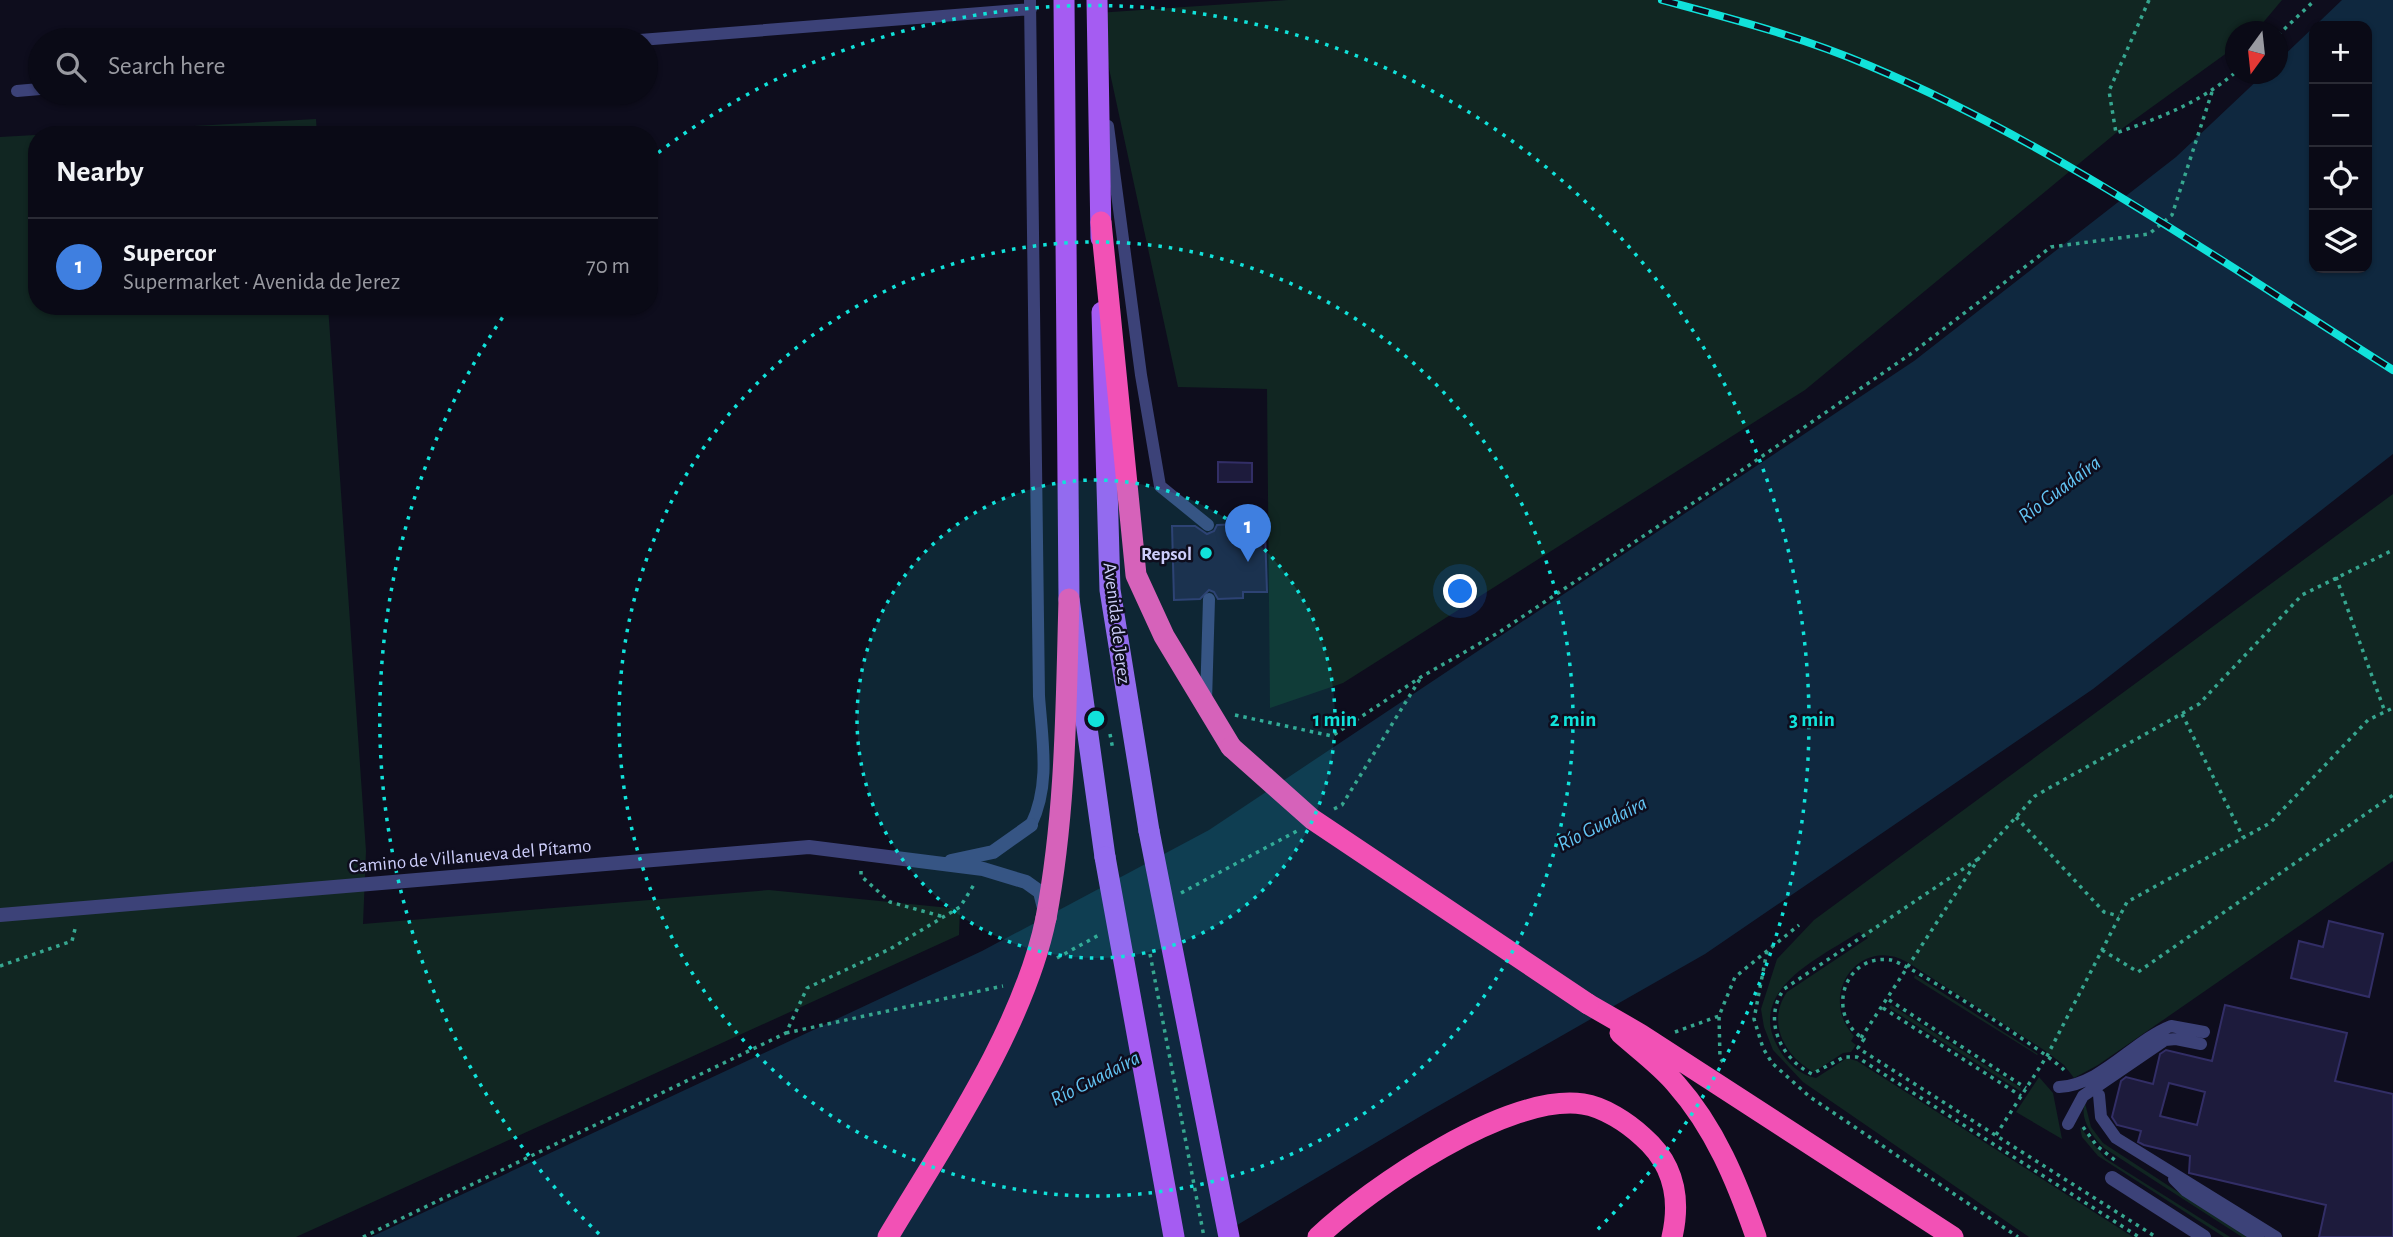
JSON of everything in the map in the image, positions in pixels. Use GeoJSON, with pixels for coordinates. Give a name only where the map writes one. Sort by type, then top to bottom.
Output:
{"type":"FeatureCollection","features":[{"type":"Feature","properties":{"kind":"highway"},"geometry":{"type":"LineString","coordinates":[[1101,222],[1136,575],[1164,636],[1205,709],[1231,747],[1312,819],[1588,1004],[1640,1034],[1953,1237]]}},
{"type":"Feature","properties":{"kind":"highway"},"geometry":{"type":"LineString","coordinates":[[888,1237],[954,1127],[1021,1001],[1046,918],[1064,785],[1069,599]]}},
{"type":"Feature","properties":{"kind":"highway"},"geometry":{"type":"LineString","coordinates":[[1588,1004],[1676,1083],[1716,1140],[1740,1192],[1755,1237]]}},
{"type":"Feature","properties":{"kind":"highway"},"geometry":{"type":"LineString","coordinates":[[1318,1237],[1350,1207],[1477,1128],[1527,1108],[1584,1104],[1628,1123],[1660,1152],[1674,1182],[1678,1213],[1672,1237]]}},
{"type":"Feature","properties":{"kind":"main road"},"geometry":{"type":"LineString","coordinates":[[1064,0],[1069,599],[1105,856],[1174,1237]]}},
{"type":"Feature","properties":{"kind":"main road","name":"Avenida de Jerez"},"geometry":{"type":"LineString","coordinates":[[1097,0],[1103,410],[1110,590],[1149,831],[1229,1237]]}},
{"type":"Feature","properties":{"kind":"street"},"geometry":{"type":"LineString","coordinates":[[943,862],[993,852],[1031,825]]}},
{"type":"Feature","properties":{"kind":"street","name":"Camino de Villanueva del Pítamo"},"geometry":{"type":"LineString","coordinates":[[0,915],[809,847],[983,869],[1026,882],[1040,892],[1046,918]]}},
{"type":"Feature","properties":{"kind":"street"},"geometry":{"type":"LineString","coordinates":[[2112,1178],[2204,1237]]}},
{"type":"Feature","properties":{"kind":"lane"},"geometry":{"type":"LineString","coordinates":[[658,38],[1030,4],[1039,696],[1045,784],[1055,867]]}},
{"type":"Feature","properties":{"kind":"lane"},"geometry":{"type":"LineString","coordinates":[[1098,49],[1141,375],[1160,486],[1208,525]]}},
{"type":"Feature","properties":{"kind":"lane"},"geometry":{"type":"LineString","coordinates":[[17,91],[28,90]]}},
{"type":"Feature","properties":{"kind":"lane"},"geometry":{"type":"LineString","coordinates":[[1205,709],[1209,599]]}},
{"type":"Feature","properties":{"kind":"lane"},"geometry":{"type":"LineString","coordinates":[[1031,825],[1045,784]]}},
{"type":"Feature","properties":{"kind":"lane"},"geometry":{"type":"LineString","coordinates":[[2059,1087],[2074,1085],[2171,1026],[2202,1038],[2165,1040],[2083,1096],[2068,1124]]}},
{"type":"Feature","properties":{"kind":"lane"},"geometry":{"type":"LineString","coordinates":[[2099,1095],[2101,1117],[2106,1128],[2116,1138],[2169,1174],[2186,1191],[2258,1237]]}},
{"type":"Feature","properties":{"kind":"lane"},"geometry":{"type":"LineString","coordinates":[[2169,1174],[2192,1183],[2276,1237]]}},
{"type":"Feature","properties":{"kind":"path"},"geometry":{"type":"LineString","coordinates":[[2149,0],[2109,91],[2116,133],[2178,112],[2212,92],[2225,81]]}},
{"type":"Feature","properties":{"kind":"path"},"geometry":{"type":"LineString","coordinates":[[2288,25],[2315,0]]}},
{"type":"Feature","properties":{"kind":"path"},"geometry":{"type":"LineString","coordinates":[[1205,709],[1332,736],[1421,677],[1498,634],[1732,477],[1912,353],[2050,247],[2149,234],[2172,215],[2212,92]]}},
{"type":"Feature","properties":{"kind":"path"},"geometry":{"type":"LineString","coordinates":[[1861,1038],[1889,1000],[1979,858],[2040,792],[2182,714],[2204,699],[2302,595],[2393,550]]}},
{"type":"Feature","properties":{"kind":"path"},"geometry":{"type":"LineString","coordinates":[[2336,578],[2385,712]]}},
{"type":"Feature","properties":{"kind":"path"},"geometry":{"type":"LineString","coordinates":[[1996,1135],[2047,1056],[2127,902],[2270,823],[2368,720],[2393,708]]}},
{"type":"Feature","properties":{"kind":"path"},"geometry":{"type":"LineString","coordinates":[[2182,714],[2243,838]]}},
{"type":"Feature","properties":{"kind":"path"},"geometry":{"type":"LineString","coordinates":[[2102,950],[2138,972],[2393,795]]}},
{"type":"Feature","properties":{"kind":"path"},"geometry":{"type":"LineString","coordinates":[[2016,817],[2104,912],[2119,916]]}},
{"type":"Feature","properties":{"kind":"path"},"geometry":{"type":"LineString","coordinates":[[860,852],[861,876],[890,902],[944,917]]}},
{"type":"Feature","properties":{"kind":"path"},"geometry":{"type":"LineString","coordinates":[[1979,858],[1791,983],[1781,993],[1775,1012],[1779,1043],[1793,1063],[1814,1074],[1844,1057],[1853,1056],[2139,1237]]}},
{"type":"Feature","properties":{"kind":"path"},"geometry":{"type":"LineString","coordinates":[[363,1237],[786,1033],[807,988],[890,949],[960,907],[983,869]]}},
{"type":"Feature","properties":{"kind":"path"},"geometry":{"type":"LineString","coordinates":[[0,966],[72,941],[82,908]]}},
{"type":"Feature","properties":{"kind":"path"},"geometry":{"type":"LineString","coordinates":[[1727,1068],[1720,1058],[1719,1016],[1735,977],[1799,925]]}},
{"type":"Feature","properties":{"kind":"path"},"geometry":{"type":"LineString","coordinates":[[1767,951],[1754,1019],[1763,1048],[1772,1063],[1810,1097],[1881,1142],[2018,1237]]}},
{"type":"Feature","properties":{"kind":"path"},"geometry":{"type":"LineString","coordinates":[[1150,954],[1204,1237]]}},
{"type":"Feature","properties":{"kind":"path"},"geometry":{"type":"LineString","coordinates":[[1853,1056],[1864,1039],[1847,1023],[1842,1008],[1843,991],[1848,979],[1864,965],[1879,960],[1894,960],[2047,1056],[2068,1075]]}},
{"type":"Feature","properties":{"kind":"path"},"geometry":{"type":"LineString","coordinates":[[1889,1000],[2026,1088]]}},
{"type":"Feature","properties":{"kind":"path"},"geometry":{"type":"LineString","coordinates":[[1883,1008],[2021,1096]]}},
{"type":"Feature","properties":{"kind":"path"},"geometry":{"type":"LineString","coordinates":[[1640,1034],[1666,1035],[1719,1016]]}},
{"type":"Feature","properties":{"kind":"path"},"geometry":{"type":"LineString","coordinates":[[1858,1048],[2156,1237]]}},
{"type":"Feature","properties":{"kind":"green space"},"geometry":{"type":"Polygon","coordinates":[[[1288,0],[2282,0],[2264,21],[2225,21],[2225,54],[2116,133],[1805,390],[1343,683],[1270,708],[1267,389],[1178,387],[1097,13],[1288,0]]]}},
{"type":"Feature","properties":{"kind":"green space"},"geometry":{"type":"Polygon","coordinates":[[[316,119],[316,126],[193,126],[316,119]]]}},
{"type":"Feature","properties":{"kind":"green space"},"geometry":{"type":"Polygon","coordinates":[[[28,135],[28,315],[329,315],[366,851],[363,924],[769,890],[960,909],[959,935],[296,1237],[0,1237],[0,137],[28,135]]]}},
{"type":"Feature","properties":{"kind":"green space"},"geometry":{"type":"Polygon","coordinates":[[[2393,494],[2393,861],[2098,1065],[2074,1078],[2064,1065],[2044,1050],[1907,962],[1889,956],[1873,957],[1859,963],[1849,974],[1842,988],[1840,1004],[1844,1020],[1854,1036],[1851,1041],[1856,1045],[1851,1052],[1843,1053],[1814,1072],[1795,1057],[1782,1038],[1778,1015],[1781,1003],[1787,992],[1868,938],[1859,932],[1791,978],[1771,1009],[1771,1028],[1779,1049],[1799,1071],[1816,1078],[1847,1058],[1857,1061],[2133,1237],[2029,1237],[1803,1082],[1773,1050],[1764,1027],[1761,1009],[1777,959],[1814,920],[2393,494]]]}},
{"type":"Feature","properties":{"kind":"green space"},"geometry":{"type":"Polygon","coordinates":[[[1915,975],[2038,1054],[1914,978],[1915,975]]]}},
{"type":"Feature","properties":{"kind":"green space"},"geometry":{"type":"Polygon","coordinates":[[[1891,1005],[2021,1088],[2020,1091],[1889,1008],[1891,1005]]]}},
{"type":"Feature","properties":{"kind":"green space"},"geometry":{"type":"Polygon","coordinates":[[[2039,1077],[2053,1093],[2062,1139],[2016,1112],[2039,1077]]]}},
{"type":"Feature","properties":{"kind":"green space"},"geometry":{"type":"Polygon","coordinates":[[[2085,1103],[2091,1127],[2103,1143],[2247,1237],[2242,1237],[2104,1148],[2088,1127],[2084,1115],[2085,1103]]]}},
{"type":"Feature","properties":{"kind":"green space"},"geometry":{"type":"Polygon","coordinates":[[[2080,1127],[2105,1158],[2230,1237],[2224,1237],[2098,1156],[2082,1137],[2080,1127]]]}},
{"type":"Feature","properties":{"kind":"water","name":"Río Guadaíra"},"geometry":{"type":"Polygon","coordinates":[[[2342,0],[2393,0],[2393,454],[2093,689],[1705,954],[1426,1113],[1217,1237],[371,1237],[982,951],[1209,830],[1914,361],[2176,157],[2253,84],[2288,84],[2288,52],[2309,32],[2309,273],[2372,273],[2372,21],[2320,21],[2342,0]]]}},
{"type":"Feature","properties":{"kind":"building"},"geometry":{"type":"Polygon","coordinates":[[[1218,462],[1252,463],[1252,482],[1218,482],[1218,462]]]}},
{"type":"Feature","properties":{"kind":"building"},"geometry":{"type":"Polygon","coordinates":[[[1240,524],[1240,531],[1265,531],[1267,592],[1243,592],[1243,598],[1218,599],[1214,592],[1209,590],[1200,599],[1174,600],[1172,526],[1195,526],[1207,534],[1214,531],[1217,525],[1240,524]]]}},
{"type":"Feature","properties":{"kind":"building"},"geometry":{"type":"Polygon","coordinates":[[[2329,921],[2383,934],[2369,997],[2291,978],[2299,941],[2323,947],[2329,921]]]}},
{"type":"Feature","properties":{"kind":"building"},"geometry":{"type":"Polygon","coordinates":[[[2225,1005],[2347,1033],[2335,1081],[2393,1094],[2393,1237],[2319,1237],[2326,1205],[2189,1173],[2190,1156],[2138,1142],[2141,1131],[2117,1125],[2112,1117],[2121,1081],[2126,1077],[2153,1084],[2160,1054],[2166,1050],[2212,1061],[2225,1005]],[[2169,1083],[2160,1116],[2197,1125],[2205,1092],[2169,1083]]]}},
{"type":"Feature","properties":{"kind":"railway"},"geometry":{"type":"LineString","coordinates":[[1662,0],[1819,46],[1939,97],[2006,131],[2137,207],[2393,370]]}},
{"type":"Feature","properties":{"kind":"place","name":"Repsol"},"geometry":{"type":"Point","coordinates":[1206,553]}},
{"type":"Feature","properties":{"kind":"place","name":"Supercor"},"geometry":{"type":"Point","coordinates":[1248,562]}}]}
